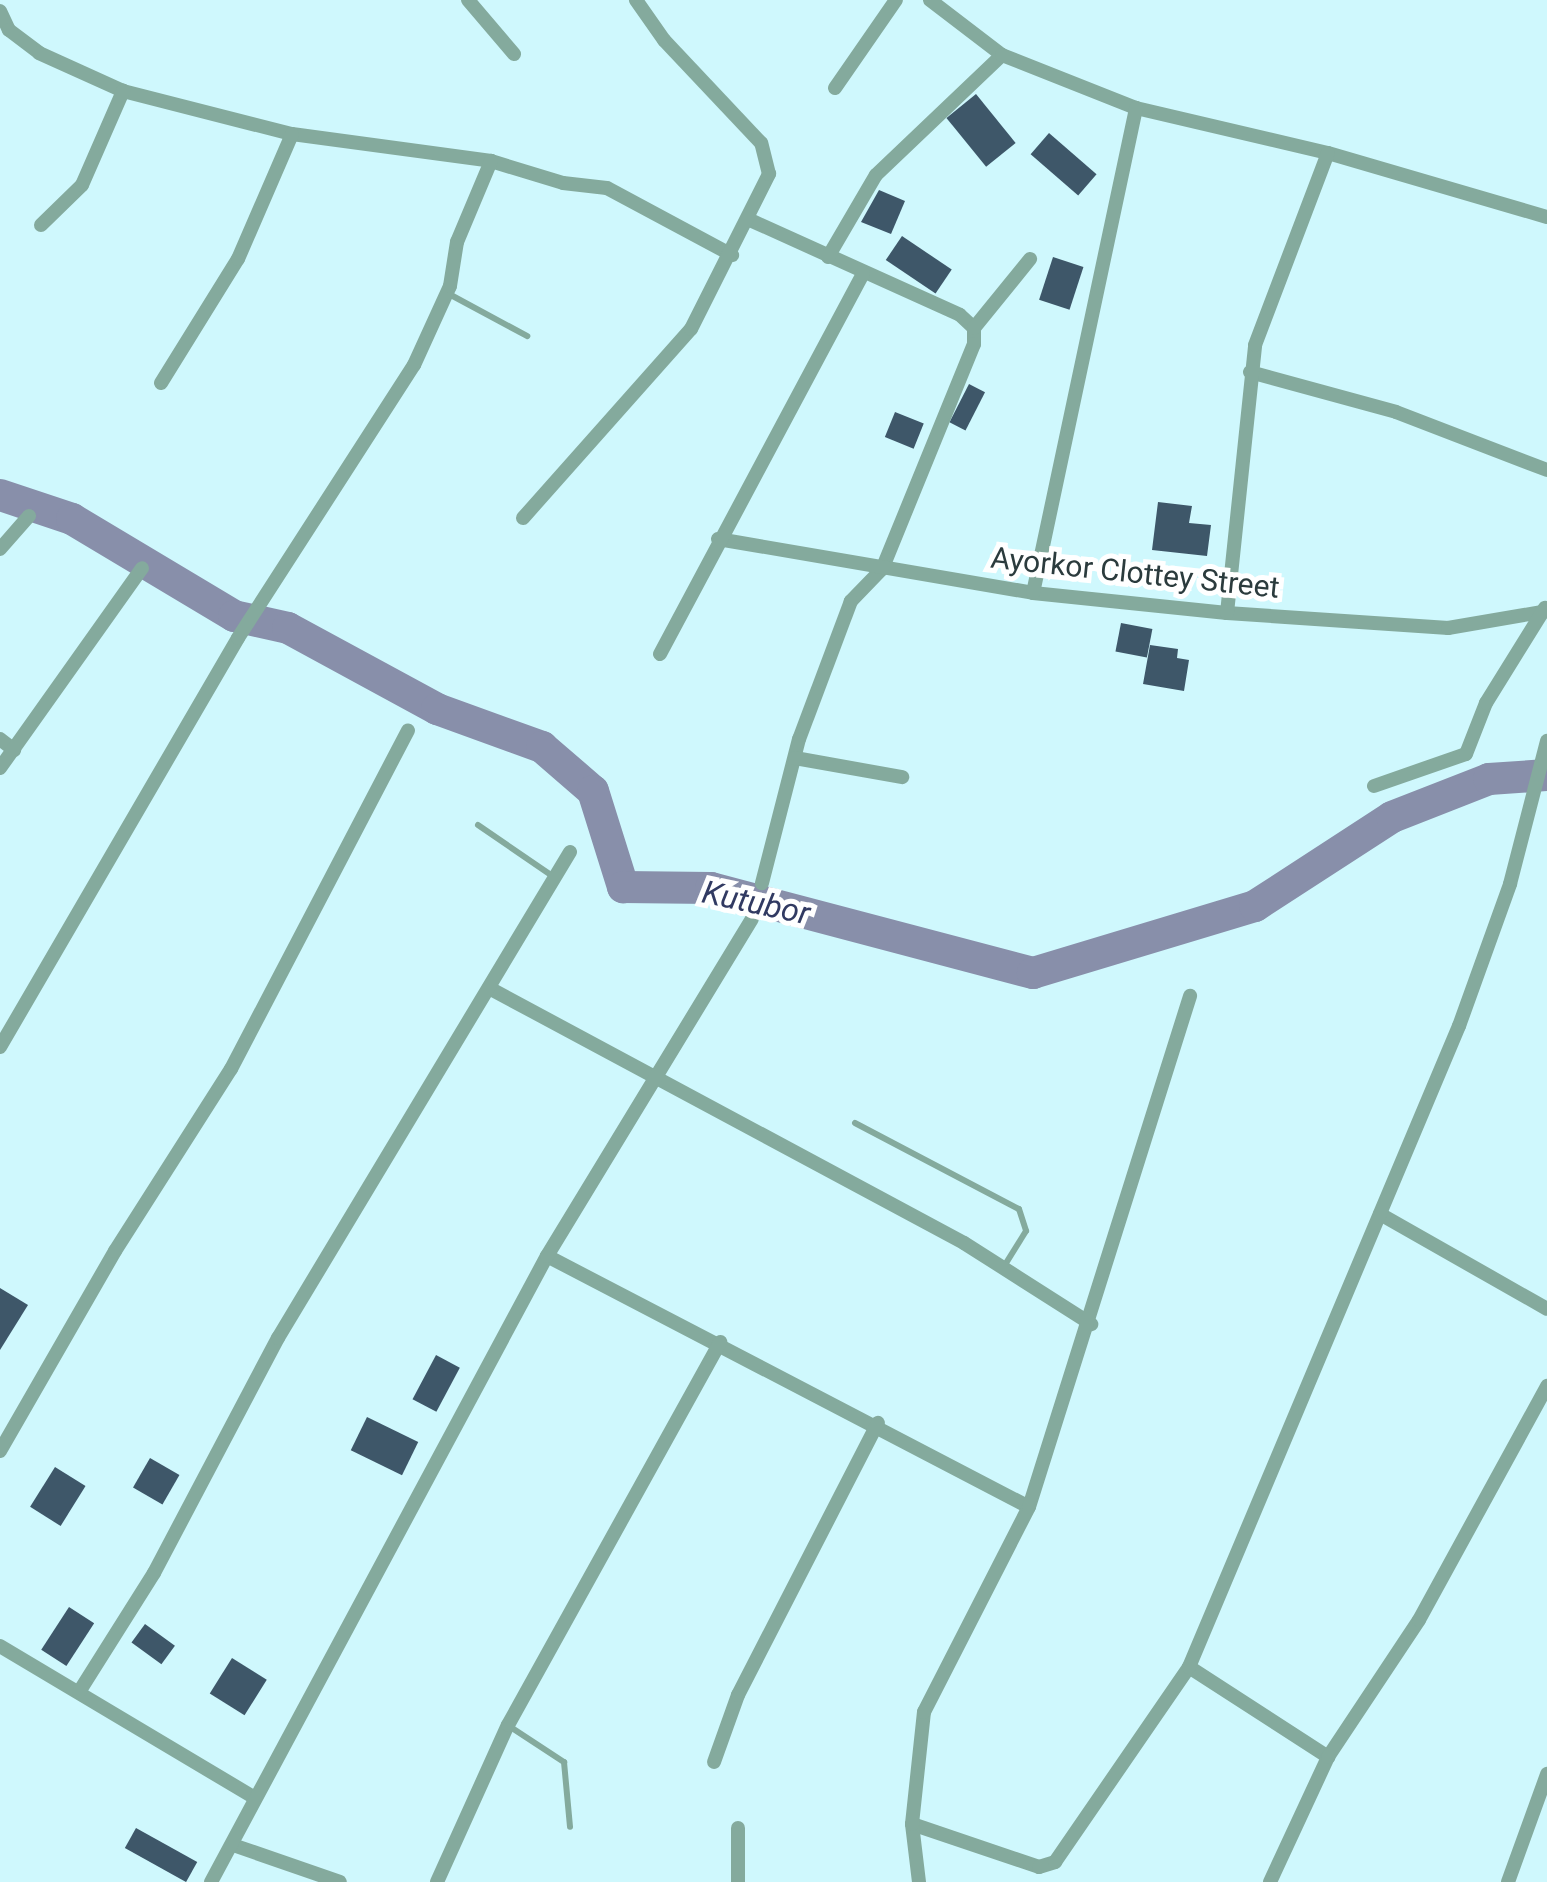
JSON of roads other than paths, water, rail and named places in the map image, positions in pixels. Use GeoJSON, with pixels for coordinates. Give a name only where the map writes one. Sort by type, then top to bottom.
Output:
{"type":"FeatureCollection","features":[{"type":"Feature","properties":{"kind":"street"},"geometry":{"type":"LineString","coordinates":[[468,0],[514,54]]}},
{"type":"Feature","properties":{"kind":"street"},"geometry":{"type":"LineString","coordinates":[[523,518],[691,328],[750,220],[770,174],[768,156],[636,0]]}},
{"type":"Feature","properties":{"kind":"street"},"geometry":{"type":"LineString","coordinates":[[835,88],[896,0]]}},
{"type":"Feature","properties":{"kind":"street"},"geometry":{"type":"LineString","coordinates":[[930,0],[1002,54],[1136,108],[1328,153],[1547,217]]}},
{"type":"Feature","properties":{"kind":"street"},"geometry":{"type":"LineString","coordinates":[[0,11],[9,30],[39,53],[123,91],[292,134],[491,161],[636,198],[732,255]]}},
{"type":"Feature","properties":{"kind":"street"},"geometry":{"type":"LineString","coordinates":[[828,257],[876,175],[1002,54]]}},
{"type":"Feature","properties":{"kind":"street"},"geometry":{"type":"LineString","coordinates":[[41,225],[82,185],[123,91]]}},
{"type":"Feature","properties":{"kind":"street"},"geometry":{"type":"LineString","coordinates":[[1033,593],[1136,108]]}},
{"type":"Feature","properties":{"kind":"street"},"geometry":{"type":"LineString","coordinates":[[161,384],[238,258],[292,134]]}},
{"type":"Feature","properties":{"kind":"street"},"geometry":{"type":"LineString","coordinates":[[1228,613],[1250,372],[1328,153]]}},
{"type":"Feature","properties":{"kind":"street"},"geometry":{"type":"LineString","coordinates":[[0,1047],[238,638],[414,366],[447,293],[457,242],[491,161]]}},
{"type":"Feature","properties":{"kind":"street"},"geometry":{"type":"LineString","coordinates":[[750,220],[862,274],[960,315],[974,328]]}},
{"type":"Feature","properties":{"kind":"street"},"geometry":{"type":"LineString","coordinates":[[762,882],[795,758],[852,600],[882,568],[974,344],[974,328],[1030,259]]}},
{"type":"Feature","properties":{"kind":"street"},"geometry":{"type":"LineString","coordinates":[[660,654],[862,274]]}},
{"type":"Feature","properties":{"kind":"street"},"geometry":{"type":"LineString","coordinates":[[1250,372],[1396,412],[1547,470]]}},
{"type":"Feature","properties":{"kind":"street"},"geometry":{"type":"LineString","coordinates":[[0,549],[29,516]]}},
{"type":"Feature","properties":{"kind":"street","name":"Ayorkor Clottey Street"},"geometry":{"type":"LineString","coordinates":[[718,539],[1033,593],[1228,613],[1448,628],[1546,609]]}},
{"type":"Feature","properties":{"kind":"street"},"geometry":{"type":"LineString","coordinates":[[0,768],[142,568]]}},
{"type":"Feature","properties":{"kind":"street"},"geometry":{"type":"LineString","coordinates":[[1374,786],[1466,754],[1486,703],[1546,609]]}},
{"type":"Feature","properties":{"kind":"street"},"geometry":{"type":"LineString","coordinates":[[0,1451],[115,1250],[231,1069],[408,731]]}},
{"type":"Feature","properties":{"kind":"street"},"geometry":{"type":"LineString","coordinates":[[0,739],[14,750]]}},
{"type":"Feature","properties":{"kind":"street"},"geometry":{"type":"LineString","coordinates":[[912,1824],[1039,1867],[1055,1862],[1189,1667],[1459,1026],[1510,884],[1546,745]]}},
{"type":"Feature","properties":{"kind":"street"},"geometry":{"type":"LineString","coordinates":[[795,758],[902,777]]}},
{"type":"Feature","properties":{"kind":"street"},"geometry":{"type":"LineString","coordinates":[[79,1692],[154,1572],[278,1338],[570,852]]}},
{"type":"Feature","properties":{"kind":"street"},"geometry":{"type":"LineString","coordinates":[[212,1882],[547,1256],[752,919]]}},
{"type":"Feature","properties":{"kind":"street"},"geometry":{"type":"LineString","coordinates":[[489,988],[1003,1268],[1091,1324]]}},
{"type":"Feature","properties":{"kind":"street"},"geometry":{"type":"LineString","coordinates":[[918,1882],[912,1824],[932,1688],[1030,1506],[1091,1324],[1190,996]]}},
{"type":"Feature","properties":{"kind":"street"},"geometry":{"type":"LineString","coordinates":[[1380,1214],[1547,1309]]}},
{"type":"Feature","properties":{"kind":"street"},"geometry":{"type":"LineString","coordinates":[[547,1256],[878,1423],[1030,1506]]}},
{"type":"Feature","properties":{"kind":"street"},"geometry":{"type":"LineString","coordinates":[[438,1882],[508,1725],[720,1342]]}},
{"type":"Feature","properties":{"kind":"street"},"geometry":{"type":"LineString","coordinates":[[1270,1882],[1328,1757],[1419,1620],[1547,1386]]}},
{"type":"Feature","properties":{"kind":"street"},"geometry":{"type":"LineString","coordinates":[[714,1762],[738,1695],[878,1423]]}},
{"type":"Feature","properties":{"kind":"street"},"geometry":{"type":"LineString","coordinates":[[0,1646],[255,1798]]}},
{"type":"Feature","properties":{"kind":"street"},"geometry":{"type":"LineString","coordinates":[[1189,1667],[1328,1757]]}},
{"type":"Feature","properties":{"kind":"street"},"geometry":{"type":"LineString","coordinates":[[1508,1882],[1547,1774]]}},
{"type":"Feature","properties":{"kind":"street"},"geometry":{"type":"LineString","coordinates":[[738,1828],[738,1882]]}},
{"type":"Feature","properties":{"kind":"street"},"geometry":{"type":"LineString","coordinates":[[233,1845],[340,1882]]}},
{"type":"Feature","properties":{"kind":"lane"},"geometry":{"type":"LineString","coordinates":[[447,293],[528,336]]}},
{"type":"Feature","properties":{"kind":"lane"},"geometry":{"type":"LineString","coordinates":[[478,825],[555,877]]}},
{"type":"Feature","properties":{"kind":"lane"},"geometry":{"type":"LineString","coordinates":[[855,1123],[1020,1209],[1026,1231],[1003,1268]]}},
{"type":"Feature","properties":{"kind":"lane"},"geometry":{"type":"LineString","coordinates":[[508,1725],[564,1762],[570,1828]]}},
{"type":"Feature","properties":{"kind":"waterway","name":"Kutubor"},"geometry":{"type":"LineString","coordinates":[[0,495],[72,519],[234,616],[288,628],[437,709],[542,747],[593,791],[623,887],[711,888],[1033,973],[1255,906],[1392,817],[1489,779],[1547,775]]}}]}
